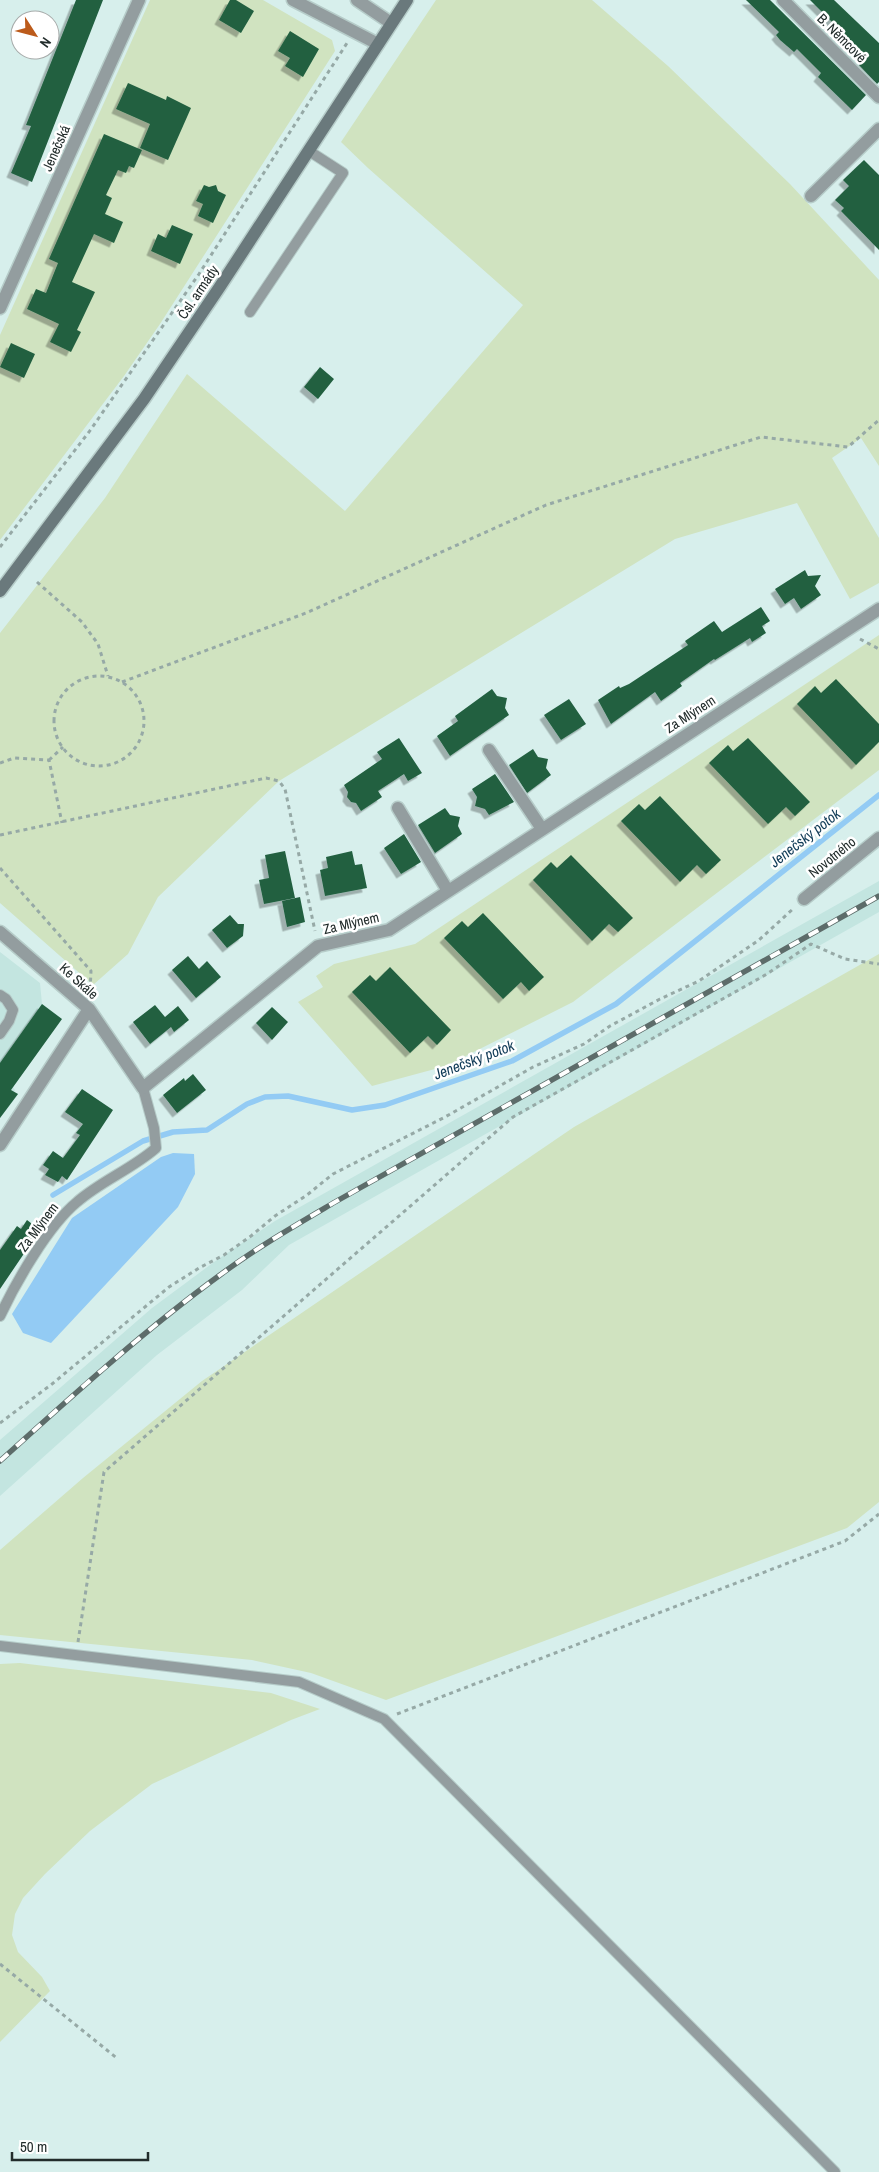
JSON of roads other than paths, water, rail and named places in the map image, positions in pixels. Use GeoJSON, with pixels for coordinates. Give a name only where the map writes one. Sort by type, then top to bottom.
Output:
{"type":"FeatureCollection","features":[{"type":"Feature","properties":{"kind":"main road","name":"Čsl. armády"},"geometry":{"type":"LineString","coordinates":[[0,591],[144,400],[309,151],[406,0]]}},
{"type":"Feature","properties":{"kind":"street","name":"Jenečská"},"geometry":{"type":"LineString","coordinates":[[0,308],[5,286],[139,0]]}},
{"type":"Feature","properties":{"kind":"street"},"geometry":{"type":"LineString","coordinates":[[293,0],[378,44]]}},
{"type":"Feature","properties":{"kind":"street"},"geometry":{"type":"LineString","coordinates":[[357,0],[391,23]]}},
{"type":"Feature","properties":{"kind":"street","name":"B. Němcové"},"geometry":{"type":"LineString","coordinates":[[783,0],[879,98]]}},
{"type":"Feature","properties":{"kind":"street"},"geometry":{"type":"LineString","coordinates":[[811,196],[879,129]]}},
{"type":"Feature","properties":{"kind":"street","name":"Za Mlýnem"},"geometry":{"type":"LineString","coordinates":[[142,1088],[318,946],[389,930],[879,609]]}},
{"type":"Feature","properties":{"kind":"street"},"geometry":{"type":"LineString","coordinates":[[489,750],[542,830]]}},
{"type":"Feature","properties":{"kind":"street"},"geometry":{"type":"LineString","coordinates":[[398,808],[448,891]]}},
{"type":"Feature","properties":{"kind":"street","name":"Novotného"},"geometry":{"type":"LineString","coordinates":[[804,899],[879,838]]}},
{"type":"Feature","properties":{"kind":"street","name":"Ke Skále"},"geometry":{"type":"LineString","coordinates":[[0,932],[89,1009],[142,1088]]}},
{"type":"Feature","properties":{"kind":"street"},"geometry":{"type":"LineString","coordinates":[[0,1145],[89,1009]]}},
{"type":"Feature","properties":{"kind":"lane"},"geometry":{"type":"LineString","coordinates":[[250,312],[343,173],[309,151]]}},
{"type":"Feature","properties":{"kind":"lane"},"geometry":{"type":"LineString","coordinates":[[0,995],[6,999],[13,1010],[9,1021],[0,1034]]}},
{"type":"Feature","properties":{"kind":"lane","name":"Za Mlýnem"},"geometry":{"type":"LineString","coordinates":[[0,1316],[28,1266],[64,1214],[78,1201],[153,1152],[156,1148],[154,1128],[142,1088]]}},
{"type":"Feature","properties":{"kind":"lane"},"geometry":{"type":"LineString","coordinates":[[0,1646],[299,1682],[384,1719],[835,2172]]}},
{"type":"Feature","properties":{"kind":"water"},"geometry":{"type":"Polygon","coordinates":[[[173,1153],[194,1154],[195,1174],[178,1207],[51,1343],[23,1333],[12,1314],[72,1218],[161,1157],[173,1153]]]}},
{"type":"Feature","properties":{"kind":"waterway","name":"Jenečský potok"},"geometry":{"type":"LineString","coordinates":[[53,1195],[143,1141],[173,1132],[207,1130],[247,1104],[265,1097],[288,1096],[352,1110],[385,1105],[512,1061],[616,1004],[879,795]]}},
{"type":"Feature","properties":{"kind":"railway"},"geometry":{"type":"LineString","coordinates":[[0,1461],[107,1365],[163,1319],[220,1275],[262,1246],[335,1202],[879,896]]}}]}
